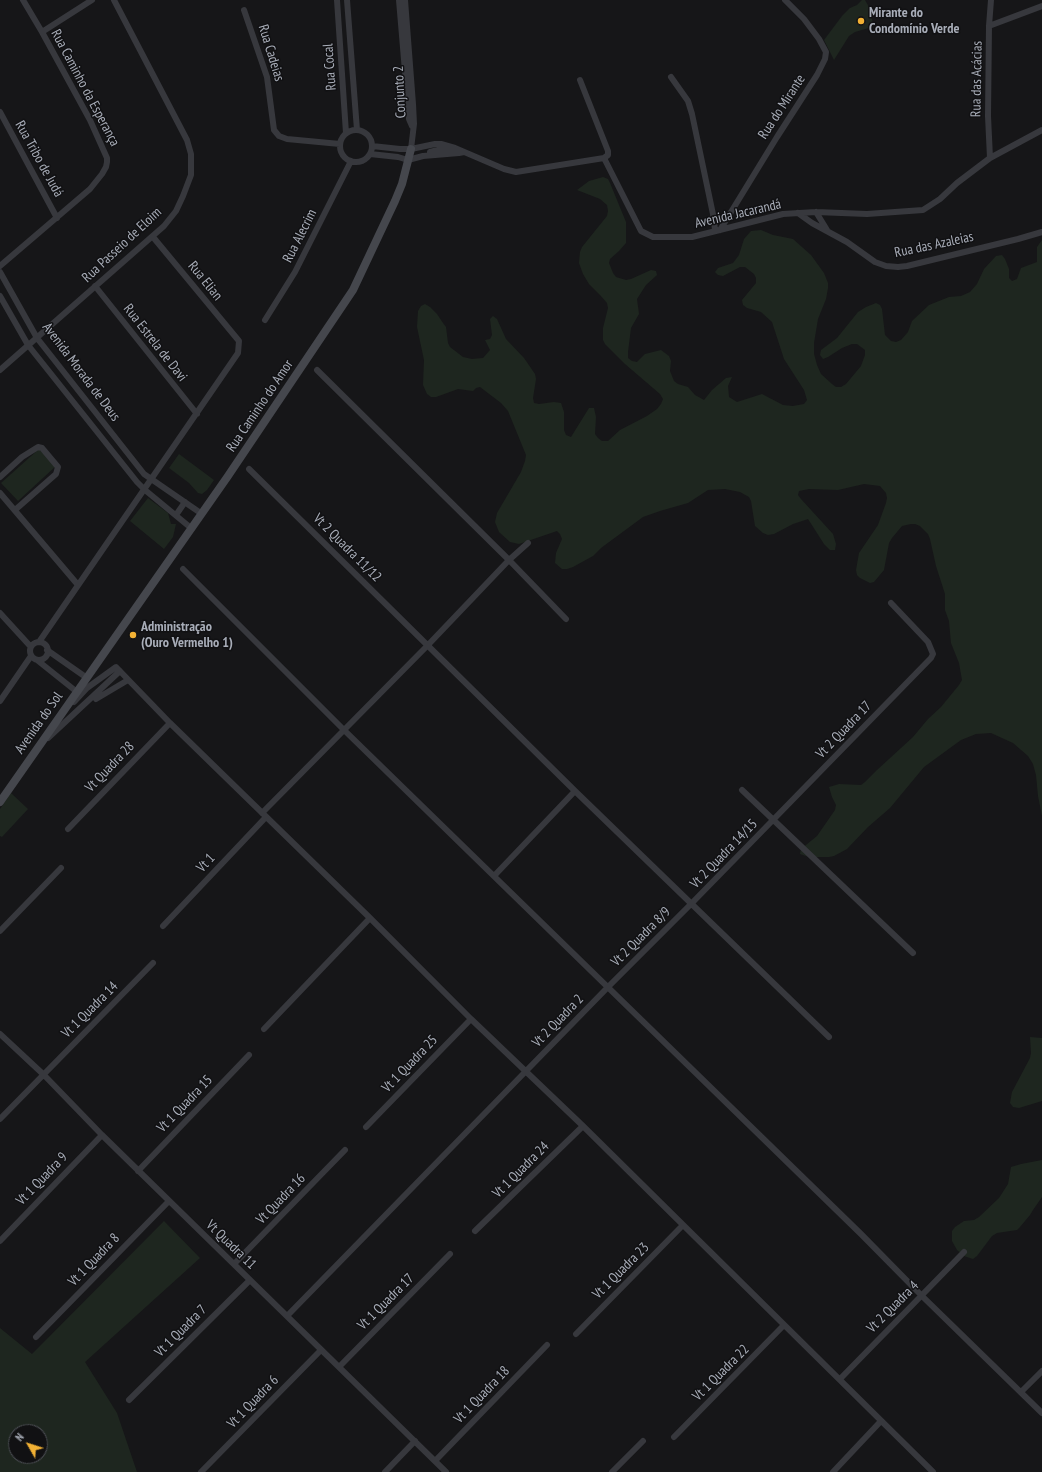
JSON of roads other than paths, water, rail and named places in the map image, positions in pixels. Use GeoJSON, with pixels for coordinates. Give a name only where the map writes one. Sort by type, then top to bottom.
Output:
{"type":"FeatureCollection","features":[{"type":"Feature","properties":{"kind":"street","name":"Rua Caminho da Esperança"},"geometry":{"type":"LineString","coordinates":[[0,266],[57,218],[96,182],[106,167],[107,158],[90,120],[23,0]]}},
{"type":"Feature","properties":{"kind":"street"},"geometry":{"type":"LineString","coordinates":[[42,32],[92,0]]}},
{"type":"Feature","properties":{"kind":"street","name":"Rua Passeio de Eloim"},"geometry":{"type":"LineString","coordinates":[[0,370],[153,237],[170,219],[184,196],[190,175],[191,154],[183,132],[114,0]]}},
{"type":"Feature","properties":{"kind":"street","name":"Rua Cocal"},"geometry":{"type":"LineString","coordinates":[[336,0],[346,133]]}},
{"type":"Feature","properties":{"kind":"street","name":"Rua Cocal"},"geometry":{"type":"LineString","coordinates":[[347,0],[357,130]]}},
{"type":"Feature","properties":{"kind":"street","name":"Rua do Mirante"},"geometry":{"type":"LineString","coordinates":[[717,230],[818,75],[825,59],[826,52],[819,39],[804,19],[785,0]]}},
{"type":"Feature","properties":{"kind":"street","name":"Rua das Acácias"},"geometry":{"type":"LineString","coordinates":[[990,158],[988,116],[989,26],[991,0]]}},
{"type":"Feature","properties":{"kind":"street","name":"Conjunto 2"},"geometry":{"type":"LineString","coordinates":[[402,3],[412,76],[413,127]]}},
{"type":"Feature","properties":{"kind":"street"},"geometry":{"type":"LineString","coordinates":[[989,26],[1042,7]]}},
{"type":"Feature","properties":{"kind":"street","name":"Rua Cadeias"},"geometry":{"type":"LineString","coordinates":[[244,10],[267,77],[274,130],[279,136],[287,139],[340,144]]}},
{"type":"Feature","properties":{"kind":"street"},"geometry":{"type":"LineString","coordinates":[[671,76],[688,101],[692,114],[717,230]]}},
{"type":"Feature","properties":{"kind":"street"},"geometry":{"type":"LineString","coordinates":[[372,146],[400,149],[411,149],[436,144],[448,146],[504,170],[516,172],[604,158],[608,155],[608,151],[580,80]]}},
{"type":"Feature","properties":{"kind":"street","name":"Rua Tribo de Judá"},"geometry":{"type":"LineString","coordinates":[[0,112],[57,218]]}},
{"type":"Feature","properties":{"kind":"street","name":"Rua Caminho do Amor"},"geometry":{"type":"LineString","coordinates":[[87,678],[202,514],[353,290],[390,213],[402,184],[411,149],[413,127]]}},
{"type":"Feature","properties":{"kind":"street"},"geometry":{"type":"LineString","coordinates":[[357,130],[367,134],[371,140],[372,146],[370,154],[365,160],[358,162],[351,161],[345,157],[341,151],[340,144],[346,133],[357,130]]}},
{"type":"Feature","properties":{"kind":"street","name":"Avenida Jacarandá"},"geometry":{"type":"LineString","coordinates":[[604,158],[641,231],[653,237],[692,236],[778,215],[816,212],[867,214],[923,210],[940,199],[990,158],[1042,130]]}},
{"type":"Feature","properties":{"kind":"street"},"geometry":{"type":"LineString","coordinates":[[370,154],[398,157],[408,160],[423,156],[462,152]]}},
{"type":"Feature","properties":{"kind":"street","name":"Rua Alecrim"},"geometry":{"type":"LineString","coordinates":[[265,320],[295,272],[351,161]]}},
{"type":"Feature","properties":{"kind":"street","name":"Rua das Azaleias"},"geometry":{"type":"LineString","coordinates":[[816,212],[828,232],[847,242],[875,262],[886,266],[898,267],[1042,232]]}},
{"type":"Feature","properties":{"kind":"street"},"geometry":{"type":"LineString","coordinates":[[798,214],[828,232]]}},
{"type":"Feature","properties":{"kind":"street","name":"Rua Elian"},"geometry":{"type":"LineString","coordinates":[[153,237],[239,341],[240,347],[233,363],[197,414]]}},
{"type":"Feature","properties":{"kind":"street","name":"Avenida Morada de Deus"},"geometry":{"type":"LineString","coordinates":[[0,272],[37,338],[144,474],[202,514]]}},
{"type":"Feature","properties":{"kind":"street","name":"Rua Estrela de Davi"},"geometry":{"type":"LineString","coordinates":[[95,286],[197,414]]}},
{"type":"Feature","properties":{"kind":"street","name":"Avenida Morada de Deus"},"geometry":{"type":"LineString","coordinates":[[0,296],[28,345],[82,414],[145,490],[191,528]]}},
{"type":"Feature","properties":{"kind":"street"},"geometry":{"type":"LineString","coordinates":[[317,370],[509,560],[566,620]]}},
{"type":"Feature","properties":{"kind":"street"},"geometry":{"type":"LineString","coordinates":[[77,692],[34,658],[30,653],[31,647],[34,643],[39,642],[197,414]]}},
{"type":"Feature","properties":{"kind":"street"},"geometry":{"type":"LineString","coordinates":[[0,477],[22,457],[38,447],[42,448],[58,467],[56,474],[15,510]]}},
{"type":"Feature","properties":{"kind":"street","name":"Vt 2 Quadra 11/12"},"geometry":{"type":"LineString","coordinates":[[248,469],[575,791],[829,1037]]}},
{"type":"Feature","properties":{"kind":"street"},"geometry":{"type":"LineString","coordinates":[[0,493],[78,585]]}},
{"type":"Feature","properties":{"kind":"street"},"geometry":{"type":"LineString","coordinates":[[176,516],[185,502]]}},
{"type":"Feature","properties":{"kind":"street","name":"Vt 1"},"geometry":{"type":"LineString","coordinates":[[163,926],[344,729],[428,645],[509,560],[528,543]]}},
{"type":"Feature","properties":{"kind":"street"},"geometry":{"type":"LineString","coordinates":[[183,569],[344,729],[1042,1413]]}},
{"type":"Feature","properties":{"kind":"street","name":"Vt 2 Quadra 17"},"geometry":{"type":"LineString","coordinates":[[774,820],[934,654],[928,642],[891,603]]}},
{"type":"Feature","properties":{"kind":"street"},"geometry":{"type":"LineString","coordinates":[[0,613],[31,647]]}},
{"type":"Feature","properties":{"kind":"street"},"geometry":{"type":"LineString","coordinates":[[39,642],[46,646],[47,650],[87,678]]}},
{"type":"Feature","properties":{"kind":"street"},"geometry":{"type":"LineString","coordinates":[[34,658],[45,658],[47,650]]}},
{"type":"Feature","properties":{"kind":"street"},"geometry":{"type":"LineString","coordinates":[[0,701],[34,658]]}},
{"type":"Feature","properties":{"kind":"street"},"geometry":{"type":"LineString","coordinates":[[118,669],[170,723],[471,1019],[583,1126],[784,1326],[840,1379],[932,1472]]}},
{"type":"Feature","properties":{"kind":"street"},"geometry":{"type":"LineString","coordinates":[[39,745],[77,712],[118,669]]}},
{"type":"Feature","properties":{"kind":"street"},"geometry":{"type":"LineString","coordinates":[[58,719],[82,693],[118,669]]}},
{"type":"Feature","properties":{"kind":"street","name":"Avenida do Sol"},"geometry":{"type":"LineString","coordinates":[[0,802],[87,678]]}},
{"type":"Feature","properties":{"kind":"street"},"geometry":{"type":"LineString","coordinates":[[77,712],[104,693],[128,680]]}},
{"type":"Feature","properties":{"kind":"street","name":"Vt Quadra 28"},"geometry":{"type":"LineString","coordinates":[[68,829],[170,723]]}},
{"type":"Feature","properties":{"kind":"street"},"geometry":{"type":"LineString","coordinates":[[742,790],[913,953]]}},
{"type":"Feature","properties":{"kind":"street"},"geometry":{"type":"LineString","coordinates":[[494,876],[575,791]]}},
{"type":"Feature","properties":{"kind":"street","name":"Vt 2 Quadra 14/15"},"geometry":{"type":"LineString","coordinates":[[691,904],[774,820]]}},
{"type":"Feature","properties":{"kind":"street"},"geometry":{"type":"LineString","coordinates":[[0,931],[61,868]]}},
{"type":"Feature","properties":{"kind":"street","name":"Vt 2 Quadra 8/9"},"geometry":{"type":"LineString","coordinates":[[608,987],[691,904]]}},
{"type":"Feature","properties":{"kind":"street"},"geometry":{"type":"LineString","coordinates":[[264,1029],[370,918]]}},
{"type":"Feature","properties":{"kind":"street","name":"Vt 1 Quadra 14"},"geometry":{"type":"LineString","coordinates":[[0,1119],[154,963]]}},
{"type":"Feature","properties":{"kind":"street","name":"Vt 2 Quadra 2"},"geometry":{"type":"LineString","coordinates":[[287,1316],[608,987]]}},
{"type":"Feature","properties":{"kind":"street","name":"Vt 1 Quadra 25"},"geometry":{"type":"LineString","coordinates":[[366,1127],[471,1019]]}},
{"type":"Feature","properties":{"kind":"street","name":"Vt Quadra 11"},"geometry":{"type":"LineString","coordinates":[[0,1034],[44,1075],[138,1171],[446,1472]]}},
{"type":"Feature","properties":{"kind":"street","name":"Vt 1 Quadra 15"},"geometry":{"type":"LineString","coordinates":[[138,1171],[249,1055]]}},
{"type":"Feature","properties":{"kind":"street","name":"Vt 1 Quadra 24"},"geometry":{"type":"LineString","coordinates":[[476,1231],[583,1126]]}},
{"type":"Feature","properties":{"kind":"street","name":"Vt 1 Quadra 9"},"geometry":{"type":"LineString","coordinates":[[0,1241],[102,1135]]}},
{"type":"Feature","properties":{"kind":"street","name":"Vt Quadra 16"},"geometry":{"type":"LineString","coordinates":[[234,1264],[345,1150]]}},
{"type":"Feature","properties":{"kind":"street","name":"Vt 1 Quadra 8"},"geometry":{"type":"LineString","coordinates":[[36,1337],[169,1201]]}},
{"type":"Feature","properties":{"kind":"street","name":"Vt 1 Quadra 23"},"geometry":{"type":"LineString","coordinates":[[576,1334],[683,1225]]}},
{"type":"Feature","properties":{"kind":"street","name":"Vt 2 Quadra 4"},"geometry":{"type":"LineString","coordinates":[[840,1379],[964,1252]]}},
{"type":"Feature","properties":{"kind":"street","name":"Vt 1 Quadra 17"},"geometry":{"type":"LineString","coordinates":[[339,1367],[450,1254]]}},
{"type":"Feature","properties":{"kind":"street","name":"Vt 1 Quadra 7"},"geometry":{"type":"LineString","coordinates":[[129,1400],[250,1280]]}},
{"type":"Feature","properties":{"kind":"street","name":"Vt 1 Quadra 22"},"geometry":{"type":"LineString","coordinates":[[674,1437],[784,1326]]}},
{"type":"Feature","properties":{"kind":"street","name":"Vt 1 Quadra 18"},"geometry":{"type":"LineString","coordinates":[[435,1461],[547,1345]]}},
{"type":"Feature","properties":{"kind":"street","name":"Vt 1 Quadra 6"},"geometry":{"type":"LineString","coordinates":[[201,1472],[322,1350]]}},
{"type":"Feature","properties":{"kind":"street"},"geometry":{"type":"LineString","coordinates":[[1021,1392],[1042,1371]]}},
{"type":"Feature","properties":{"kind":"street"},"geometry":{"type":"LineString","coordinates":[[833,1472],[881,1421]]}},
{"type":"Feature","properties":{"kind":"street"},"geometry":{"type":"LineString","coordinates":[[385,1472],[415,1441]]}},
{"type":"Feature","properties":{"kind":"street"},"geometry":{"type":"LineString","coordinates":[[612,1472],[643,1441]]}},
{"type":"Feature","properties":{"kind":"place","name":"Mirante do Condomínio Verde"},"geometry":{"type":"Point","coordinates":[861,21]}},
{"type":"Feature","properties":{"kind":"place","name":"Administração (Ouro Vermelho 1)"},"geometry":{"type":"Point","coordinates":[133,635]}}]}
